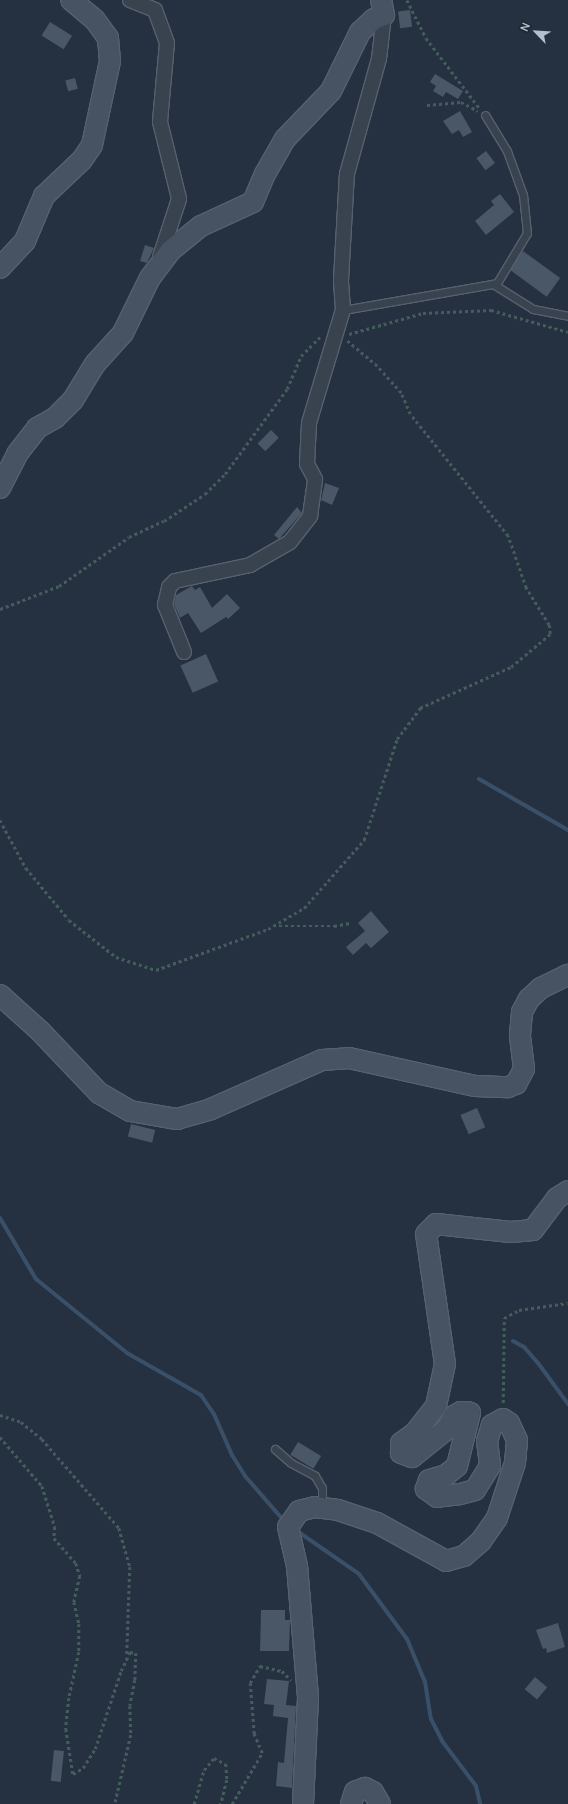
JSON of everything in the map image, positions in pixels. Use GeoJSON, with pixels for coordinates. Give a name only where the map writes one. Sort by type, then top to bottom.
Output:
{"type":"FeatureCollection","features":[{"type":"Feature","properties":{"kind":"street"},"geometry":{"type":"LineString","coordinates":[[0,268],[25,241],[44,196],[82,160],[92,145],[110,61],[108,38],[95,20],[71,0]]}},
{"type":"Feature","properties":{"kind":"street"},"geometry":{"type":"LineString","coordinates":[[0,488],[17,454],[38,428],[55,418],[73,400],[95,364],[123,333],[165,246],[179,199],[160,122],[166,43],[155,10],[130,0]]}},
{"type":"Feature","properties":{"kind":"street"},"geometry":{"type":"LineString","coordinates":[[150,278],[170,251],[201,226],[253,202],[285,139],[332,91],[360,32],[383,8]]}},
{"type":"Feature","properties":{"kind":"street"},"geometry":{"type":"LineString","coordinates":[[184,652],[165,605],[169,587],[175,581],[250,565],[290,542],[310,516],[315,479],[307,464],[308,424],[335,330],[343,310],[341,280],[347,174],[379,59],[383,8]]}},
{"type":"Feature","properties":{"kind":"street"},"geometry":{"type":"LineString","coordinates":[[0,995],[40,1031],[100,1094],[130,1111],[177,1119],[210,1110],[322,1060],[348,1058],[475,1086],[508,1087],[516,1084],[524,1069],[520,1035],[522,1012],[529,999],[541,988],[568,975]]}},
{"type":"Feature","properties":{"kind":"street"},"geometry":{"type":"LineString","coordinates":[[303,1804],[308,1697],[297,1566],[291,1524],[299,1511],[322,1508],[338,1510],[377,1523],[446,1561],[464,1556],[481,1541],[497,1518],[515,1464],[517,1440],[509,1423],[503,1419],[492,1425],[487,1441],[490,1466],[475,1490],[437,1496],[426,1489],[429,1480],[446,1475],[457,1466],[470,1413],[460,1412],[454,1416],[448,1429],[412,1457],[401,1453],[401,1443],[416,1433],[436,1406],[445,1364],[426,1234],[436,1224],[511,1232],[533,1230],[557,1198],[568,1191]]}},
{"type":"Feature","properties":{"kind":"street"},"geometry":{"type":"LineString","coordinates":[[351,1804],[355,1792],[365,1788],[373,1792],[380,1804]]}},
{"type":"Feature","properties":{"kind":"lane"},"geometry":{"type":"LineString","coordinates":[[343,310],[497,283],[527,233],[523,195],[506,151],[485,116]]}},
{"type":"Feature","properties":{"kind":"lane"},"geometry":{"type":"LineString","coordinates":[[493,284],[533,309],[568,316]]}},
{"type":"Feature","properties":{"kind":"lane"},"geometry":{"type":"LineString","coordinates":[[275,1449],[291,1463],[315,1476],[322,1488],[322,1508]]}},
{"type":"Feature","properties":{"kind":"path"},"geometry":{"type":"LineString","coordinates":[[407,0],[426,38],[485,116]]}},
{"type":"Feature","properties":{"kind":"path"},"geometry":{"type":"LineString","coordinates":[[427,104],[461,102],[485,116]]}},
{"type":"Feature","properties":{"kind":"path"},"geometry":{"type":"LineString","coordinates":[[0,609],[59,586],[129,537],[164,521],[205,494],[225,474],[287,389],[301,356],[316,339],[335,330],[350,335],[423,314],[491,310],[568,332]]}},
{"type":"Feature","properties":{"kind":"path"},"geometry":{"type":"LineString","coordinates":[[0,820],[26,868],[69,920],[116,957],[156,970],[273,926],[304,908],[364,840],[397,739],[420,708],[511,667],[550,634],[549,625],[526,588],[508,536],[410,414],[401,393],[377,366],[335,330]]}},
{"type":"Feature","properties":{"kind":"path"},"geometry":{"type":"LineString","coordinates":[[273,926],[334,926],[350,923]]}},
{"type":"Feature","properties":{"kind":"path"},"geometry":{"type":"LineString","coordinates":[[503,1419],[504,1318],[518,1310],[568,1303]]}},
{"type":"Feature","properties":{"kind":"path"},"geometry":{"type":"LineString","coordinates":[[0,1415],[21,1422],[42,1439],[119,1528],[130,1567],[127,1658]]}},
{"type":"Feature","properties":{"kind":"path"},"geometry":{"type":"LineString","coordinates":[[0,1437],[42,1486],[55,1527],[54,1538],[76,1563],[80,1576],[74,1602],[79,1624],[79,1652],[69,1698],[66,1729],[73,1774],[83,1768],[95,1749],[127,1658],[130,1652],[136,1653],[135,1680],[130,1706],[131,1735],[115,1804]]}},
{"type":"Feature","properties":{"kind":"path"},"geometry":{"type":"LineString","coordinates":[[232,1804],[262,1753],[254,1734],[250,1683],[260,1666],[282,1671],[308,1697]]}},
{"type":"Feature","properties":{"kind":"path"},"geometry":{"type":"LineString","coordinates":[[194,1804],[204,1770],[214,1758],[226,1764],[227,1780],[221,1804]]}},
{"type":"Feature","properties":{"kind":"building"},"geometry":{"type":"Polygon","coordinates":[[[410,10],[412,27],[400,28],[398,11],[410,10]]]}},
{"type":"Feature","properties":{"kind":"building"},"geometry":{"type":"Polygon","coordinates":[[[50,22],[72,36],[64,49],[42,36],[50,22]]]}},
{"type":"Feature","properties":{"kind":"building"},"geometry":{"type":"Polygon","coordinates":[[[435,74],[463,91],[458,99],[446,92],[443,97],[433,91],[436,86],[430,82],[435,74]]]}},
{"type":"Feature","properties":{"kind":"building"},"geometry":{"type":"Polygon","coordinates":[[[75,78],[78,89],[68,91],[65,81],[75,78]]]}},
{"type":"Feature","properties":{"kind":"building"},"geometry":{"type":"Polygon","coordinates":[[[460,111],[472,132],[463,137],[459,130],[452,134],[443,121],[460,111]]]}},
{"type":"Feature","properties":{"kind":"building"},"geometry":{"type":"Polygon","coordinates":[[[486,151],[495,163],[485,170],[476,158],[486,151]]]}},
{"type":"Feature","properties":{"kind":"building"},"geometry":{"type":"Polygon","coordinates":[[[500,194],[514,212],[486,235],[475,221],[494,205],[491,201],[500,194]]]}},
{"type":"Feature","properties":{"kind":"building"},"geometry":{"type":"Polygon","coordinates":[[[145,245],[154,248],[147,263],[140,261],[145,245]]]}},
{"type":"Feature","properties":{"kind":"building"},"geometry":{"type":"Polygon","coordinates":[[[523,251],[560,278],[547,297],[509,270],[523,251]]]}},
{"type":"Feature","properties":{"kind":"building"},"geometry":{"type":"Polygon","coordinates":[[[271,430],[279,438],[265,451],[258,443],[271,430]]]}},
{"type":"Feature","properties":{"kind":"building"},"geometry":{"type":"Polygon","coordinates":[[[325,483],[339,488],[332,505],[321,500],[325,483]]]}},
{"type":"Feature","properties":{"kind":"building"},"geometry":{"type":"Polygon","coordinates":[[[297,507],[302,513],[279,539],[274,535],[297,507]]]}},
{"type":"Feature","properties":{"kind":"building"},"geometry":{"type":"Polygon","coordinates":[[[192,586],[195,590],[200,587],[212,608],[227,594],[240,608],[228,619],[226,617],[201,633],[188,613],[180,618],[174,604],[176,595],[192,586]]]}},
{"type":"Feature","properties":{"kind":"building"},"geometry":{"type":"Polygon","coordinates":[[[206,654],[218,681],[193,693],[180,665],[206,654]]]}},
{"type":"Feature","properties":{"kind":"building"},"geometry":{"type":"Polygon","coordinates":[[[371,911],[389,932],[371,948],[366,943],[353,955],[346,947],[365,931],[358,923],[371,911]]]}},
{"type":"Feature","properties":{"kind":"building"},"geometry":{"type":"Polygon","coordinates":[[[477,1108],[485,1127],[469,1134],[460,1115],[477,1108]]]}},
{"type":"Feature","properties":{"kind":"building"},"geometry":{"type":"Polygon","coordinates":[[[131,1124],[155,1130],[152,1143],[128,1137],[131,1124]]]}},
{"type":"Feature","properties":{"kind":"building"},"geometry":{"type":"Polygon","coordinates":[[[298,1442],[321,1456],[313,1469],[290,1455],[298,1442]]]}},
{"type":"Feature","properties":{"kind":"building"},"geometry":{"type":"Polygon","coordinates":[[[261,1610],[285,1610],[285,1620],[290,1620],[289,1651],[260,1651],[261,1610]]]}},
{"type":"Feature","properties":{"kind":"building"},"geometry":{"type":"Polygon","coordinates":[[[558,1623],[565,1647],[547,1653],[546,1648],[543,1649],[536,1630],[558,1623]]]}},
{"type":"Feature","properties":{"kind":"building"},"geometry":{"type":"Polygon","coordinates":[[[535,1677],[547,1687],[537,1700],[525,1689],[535,1677]]]}},
{"type":"Feature","properties":{"kind":"building"},"geometry":{"type":"Polygon","coordinates":[[[267,1679],[289,1681],[286,1705],[296,1706],[292,1788],[276,1786],[278,1762],[284,1763],[288,1718],[273,1716],[274,1705],[264,1704],[267,1679]]]}},
{"type":"Feature","properties":{"kind":"building"},"geometry":{"type":"Polygon","coordinates":[[[54,1750],[64,1751],[61,1782],[51,1781],[54,1750]]]}},
{"type":"Feature","properties":{"kind":"waterway"},"geometry":{"type":"LineString","coordinates":[[479,779],[568,830]]}},
{"type":"Feature","properties":{"kind":"waterway"},"geometry":{"type":"LineString","coordinates":[[0,1218],[36,1279],[127,1353],[201,1395],[214,1414],[232,1455],[245,1476],[285,1522]]}},
{"type":"Feature","properties":{"kind":"waterway"},"geometry":{"type":"LineString","coordinates":[[513,1341],[524,1347],[538,1363],[568,1404]]}},
{"type":"Feature","properties":{"kind":"waterway"},"geometry":{"type":"LineString","coordinates":[[297,1531],[359,1574],[407,1639],[425,1682],[431,1719],[442,1741],[476,1786],[480,1804]]}}]}
